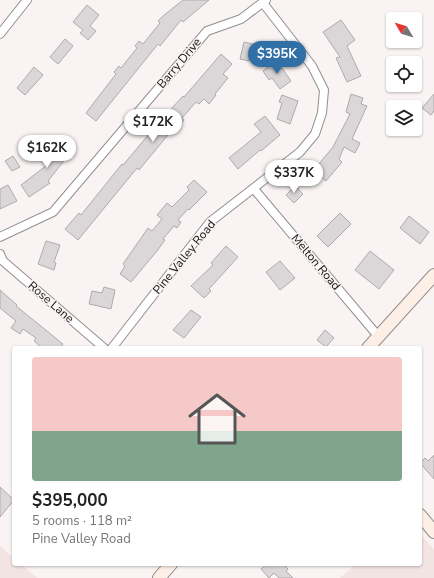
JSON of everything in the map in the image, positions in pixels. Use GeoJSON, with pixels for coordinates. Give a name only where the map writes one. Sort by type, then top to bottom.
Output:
{"type":"FeatureCollection","features":[{"type":"Feature","properties":{"kind":"street"},"geometry":{"type":"LineString","coordinates":[[0,34],[27,0]]}},
{"type":"Feature","properties":{"kind":"street","name":"Pine Valley Road"},"geometry":{"type":"LineString","coordinates":[[114,346],[210,222],[300,152],[315,134],[322,113],[324,90],[312,66],[264,1]]}},
{"type":"Feature","properties":{"kind":"street","name":"Barry Drive"},"geometry":{"type":"LineString","coordinates":[[0,237],[54,212],[207,31],[240,19],[264,1]]}},
{"type":"Feature","properties":{"kind":"street","name":"Melton Road"},"geometry":{"type":"LineString","coordinates":[[254,189],[378,336]]}},
{"type":"Feature","properties":{"kind":"street","name":"Rose Lane"},"geometry":{"type":"LineString","coordinates":[[0,254],[3,261],[102,346]]}},
{"type":"Feature","properties":{"kind":"street"},"geometry":{"type":"LineString","coordinates":[[370,346],[434,274]]}},
{"type":"Feature","properties":{"kind":"street"},"geometry":{"type":"LineString","coordinates":[[422,518],[434,532]]}},
{"type":"Feature","properties":{"kind":"street"},"geometry":{"type":"LineString","coordinates":[[159,578],[170,566]]}},
{"type":"Feature","properties":{"kind":"shaded area"},"geometry":{"type":"Polygon","coordinates":[[[422,536],[434,549],[434,578],[340,578],[354,566],[422,566],[422,536]]]}},
{"type":"Feature","properties":{"kind":"shaded area"},"geometry":{"type":"Polygon","coordinates":[[[0,546],[12,556],[12,566],[23,566],[37,578],[0,578],[0,546]]]}},
{"type":"Feature","properties":{"kind":"building"},"geometry":{"type":"Polygon","coordinates":[[[183,0],[209,0],[183,22],[181,20],[160,46],[158,44],[96,121],[86,113],[116,74],[114,72],[119,66],[121,68],[137,48],[135,46],[139,41],[143,44],[160,23],[158,21],[183,0]]]}},
{"type":"Feature","properties":{"kind":"building"},"geometry":{"type":"Polygon","coordinates":[[[87,5],[99,15],[90,26],[96,31],[88,40],[80,33],[83,30],[73,22],[87,5]]]}},
{"type":"Feature","properties":{"kind":"building"},"geometry":{"type":"Polygon","coordinates":[[[341,20],[355,40],[347,46],[361,76],[347,82],[336,58],[340,57],[323,32],[341,20]]]}},
{"type":"Feature","properties":{"kind":"building"},"geometry":{"type":"Polygon","coordinates":[[[65,39],[73,46],[58,64],[50,57],[65,39]]]}},
{"type":"Feature","properties":{"kind":"building"},"geometry":{"type":"Polygon","coordinates":[[[244,42],[264,47],[261,58],[250,56],[249,61],[240,59],[244,42]]]}},
{"type":"Feature","properties":{"kind":"building"},"geometry":{"type":"Polygon","coordinates":[[[221,54],[232,64],[223,74],[228,78],[215,94],[216,95],[209,104],[204,99],[199,104],[196,102],[182,118],[184,120],[179,126],[177,124],[139,170],[137,168],[78,240],[65,229],[79,213],[81,215],[122,164],[123,165],[161,120],[183,96],[184,97],[221,54]]]}},
{"type":"Feature","properties":{"kind":"building"},"geometry":{"type":"Polygon","coordinates":[[[277,61],[291,81],[280,89],[272,78],[269,80],[263,71],[277,61]]]}},
{"type":"Feature","properties":{"kind":"building"},"geometry":{"type":"Polygon","coordinates":[[[34,67],[43,75],[25,95],[17,88],[34,67]]]}},
{"type":"Feature","properties":{"kind":"building"},"geometry":{"type":"Polygon","coordinates":[[[351,94],[363,98],[361,104],[367,106],[352,139],[360,143],[355,153],[344,147],[339,159],[342,162],[326,181],[313,171],[333,147],[350,114],[346,112],[351,94]]]}},
{"type":"Feature","properties":{"kind":"building"},"geometry":{"type":"Polygon","coordinates":[[[434,94],[434,111],[431,115],[422,108],[434,94]]]}},
{"type":"Feature","properties":{"kind":"building"},"geometry":{"type":"Polygon","coordinates":[[[282,95],[298,101],[290,124],[277,119],[282,103],[279,102],[282,95]]]}},
{"type":"Feature","properties":{"kind":"building"},"geometry":{"type":"Polygon","coordinates":[[[265,116],[280,135],[238,169],[229,158],[261,132],[254,124],[265,116]]]}},
{"type":"Feature","properties":{"kind":"building"},"geometry":{"type":"Polygon","coordinates":[[[56,140],[71,152],[48,181],[50,183],[29,197],[21,185],[47,165],[45,163],[52,154],[48,150],[56,140]]]}},
{"type":"Feature","properties":{"kind":"building"},"geometry":{"type":"Polygon","coordinates":[[[13,156],[20,167],[12,171],[5,161],[13,156]]]}},
{"type":"Feature","properties":{"kind":"building"},"geometry":{"type":"Polygon","coordinates":[[[194,180],[207,192],[178,220],[181,222],[177,228],[174,226],[163,239],[165,240],[157,251],[131,282],[120,274],[125,266],[123,264],[148,228],[152,231],[162,219],[157,215],[167,203],[172,207],[189,190],[187,187],[194,180]]]}},
{"type":"Feature","properties":{"kind":"building"},"geometry":{"type":"Polygon","coordinates":[[[8,185],[17,201],[0,209],[0,189],[8,185]]]}},
{"type":"Feature","properties":{"kind":"building"},"geometry":{"type":"Polygon","coordinates":[[[295,186],[303,194],[294,203],[286,195],[295,186]]]}},
{"type":"Feature","properties":{"kind":"building"},"geometry":{"type":"Polygon","coordinates":[[[340,213],[351,224],[328,247],[317,236],[340,213]]]}},
{"type":"Feature","properties":{"kind":"building"},"geometry":{"type":"Polygon","coordinates":[[[409,216],[429,232],[420,244],[400,228],[409,216]]]}},
{"type":"Feature","properties":{"kind":"building"},"geometry":{"type":"Polygon","coordinates":[[[46,241],[60,245],[54,262],[56,263],[54,270],[38,264],[46,241]]]}},
{"type":"Feature","properties":{"kind":"building"},"geometry":{"type":"Polygon","coordinates":[[[226,246],[238,257],[209,289],[211,291],[204,298],[191,286],[213,265],[211,263],[226,246]]]}},
{"type":"Feature","properties":{"kind":"building"},"geometry":{"type":"Polygon","coordinates":[[[370,251],[394,270],[379,289],[355,270],[370,251]]]}},
{"type":"Feature","properties":{"kind":"building"},"geometry":{"type":"Polygon","coordinates":[[[280,261],[295,278],[280,290],[266,272],[280,261]]]}},
{"type":"Feature","properties":{"kind":"building"},"geometry":{"type":"Polygon","coordinates":[[[104,287],[115,290],[111,309],[89,304],[92,291],[102,293],[104,287]]]}},
{"type":"Feature","properties":{"kind":"building"},"geometry":{"type":"Polygon","coordinates":[[[0,290],[17,305],[16,306],[63,344],[62,346],[40,346],[34,341],[36,338],[23,329],[20,334],[11,328],[16,321],[0,308],[0,290]]]}},
{"type":"Feature","properties":{"kind":"building"},"geometry":{"type":"Polygon","coordinates":[[[191,310],[201,317],[184,338],[173,330],[191,310]]]}},
{"type":"Feature","properties":{"kind":"building"},"geometry":{"type":"Polygon","coordinates":[[[325,330],[334,338],[327,346],[317,340],[325,330]]]}},
{"type":"Feature","properties":{"kind":"building"},"geometry":{"type":"Polygon","coordinates":[[[434,455],[434,479],[422,465],[422,461],[425,458],[428,461],[434,455]]]}},
{"type":"Feature","properties":{"kind":"building"},"geometry":{"type":"Polygon","coordinates":[[[0,487],[12,498],[12,502],[0,517],[0,487]]]}},
{"type":"Feature","properties":{"kind":"building"},"geometry":{"type":"Polygon","coordinates":[[[265,566],[285,566],[288,569],[286,571],[293,578],[279,578],[274,573],[269,578],[261,569],[265,566]]]}}]}
